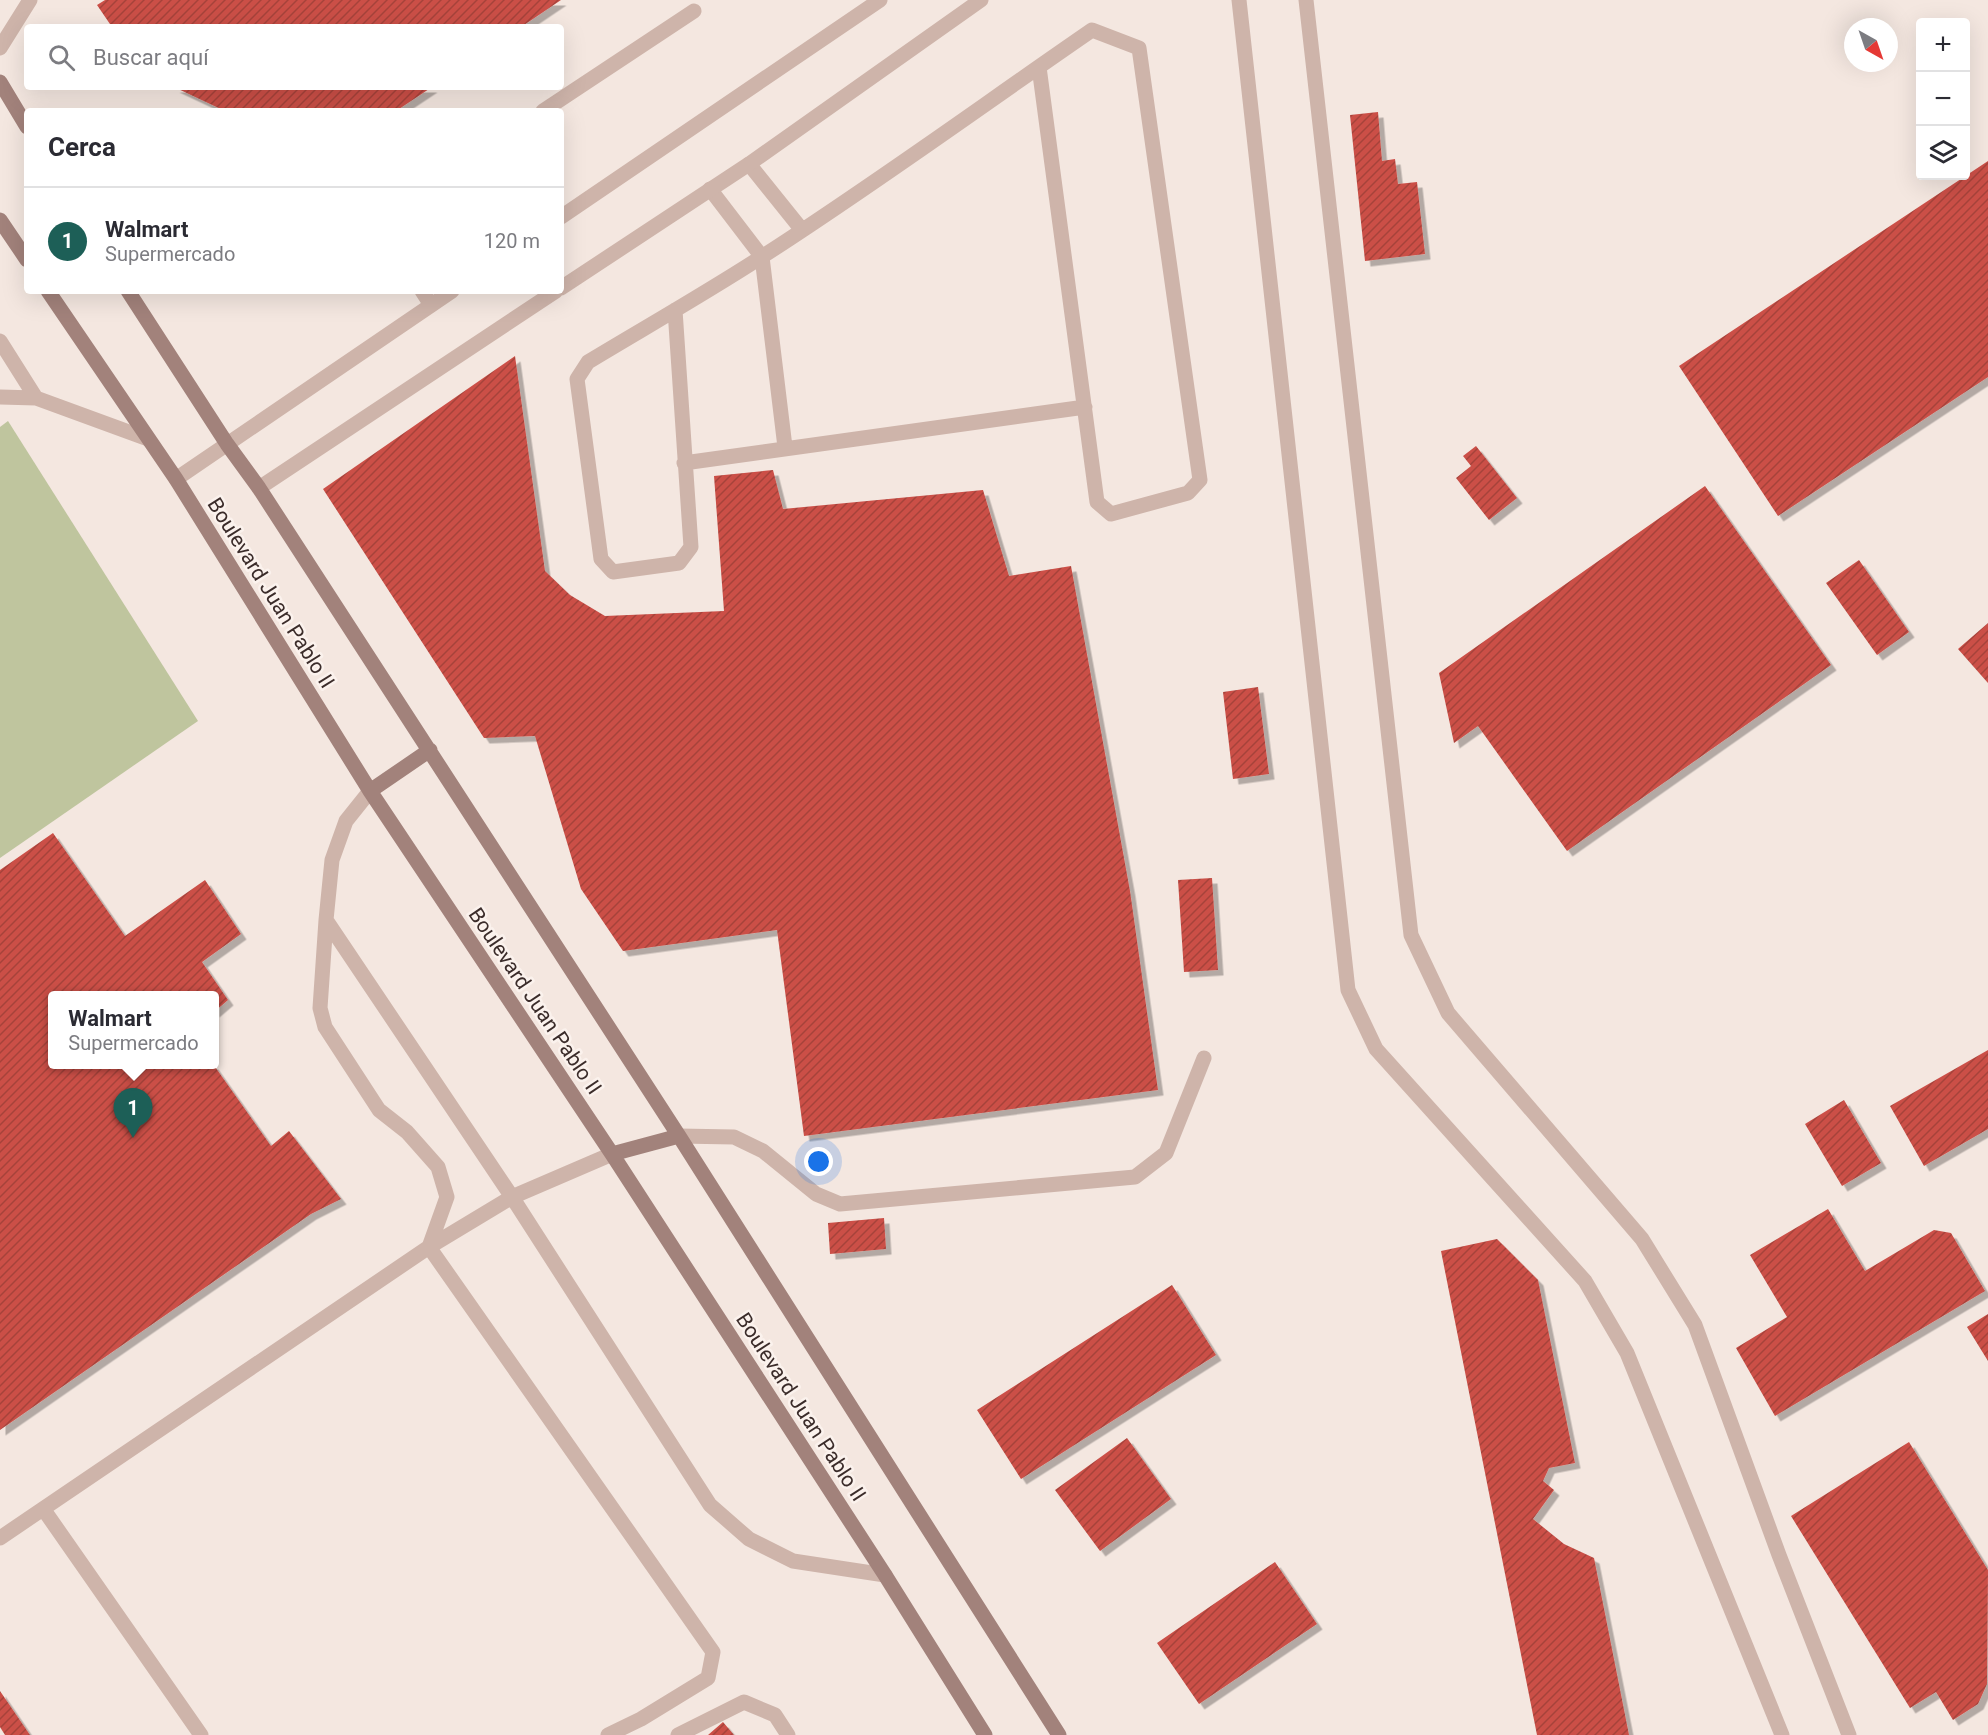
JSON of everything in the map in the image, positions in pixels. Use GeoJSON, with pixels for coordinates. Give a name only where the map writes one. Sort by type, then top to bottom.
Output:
{"type":"FeatureCollection","features":[{"type":"Feature","properties":{"kind":"street"},"geometry":{"type":"LineString","coordinates":[[0,48],[30,0]]}},
{"type":"Feature","properties":{"kind":"street"},"geometry":{"type":"LineString","coordinates":[[564,215],[880,0]]}},
{"type":"Feature","properties":{"kind":"street"},"geometry":{"type":"LineString","coordinates":[[564,286],[749,164],[981,0]]}},
{"type":"Feature","properties":{"kind":"street"},"geometry":{"type":"LineString","coordinates":[[1239,0],[1348,990],[1376,1049],[1585,1281],[1627,1353],[1782,1735]]}},
{"type":"Feature","properties":{"kind":"street"},"geometry":{"type":"LineString","coordinates":[[1306,0],[1411,935],[1448,1013],[1642,1239],[1695,1324],[1779,1556],[1849,1735]]}},
{"type":"Feature","properties":{"kind":"street"},"geometry":{"type":"LineString","coordinates":[[548,108],[694,11]]}},
{"type":"Feature","properties":{"kind":"street"},"geometry":{"type":"LineString","coordinates":[[675,310],[691,547],[679,564],[613,572],[601,559],[577,379],[588,362],[762,257],[1092,30],[1139,48],[1200,480],[1188,493],[1111,514],[1097,502],[1039,67]]}},
{"type":"Feature","properties":{"kind":"street"},"geometry":{"type":"LineString","coordinates":[[0,82],[24,122]]}},
{"type":"Feature","properties":{"kind":"street"},"geometry":{"type":"LineString","coordinates":[[749,164],[802,230]]}},
{"type":"Feature","properties":{"kind":"street"},"geometry":{"type":"LineString","coordinates":[[710,189],[762,257],[785,447]]}},
{"type":"Feature","properties":{"kind":"street"},"geometry":{"type":"LineString","coordinates":[[0,220],[24,256]]}},
{"type":"Feature","properties":{"kind":"street","name":"Boulevard Juan Pablo II"},"geometry":{"type":"LineString","coordinates":[[50,294],[176,479],[370,791],[612,1154],[885,1575],[985,1735]]}},
{"type":"Feature","properties":{"kind":"street","name":"Boulevard Juan Pablo II"},"geometry":{"type":"LineString","coordinates":[[130,294],[430,750],[679,1136],[1059,1735]]}},
{"type":"Feature","properties":{"kind":"street"},"geometry":{"type":"LineString","coordinates":[[424,294],[431,305]]}},
{"type":"Feature","properties":{"kind":"street"},"geometry":{"type":"LineString","coordinates":[[176,479],[448,294]]}},
{"type":"Feature","properties":{"kind":"street"},"geometry":{"type":"LineString","coordinates":[[259,488],[551,294]]}},
{"type":"Feature","properties":{"kind":"street"},"geometry":{"type":"LineString","coordinates":[[0,340],[36,398]]}},
{"type":"Feature","properties":{"kind":"street"},"geometry":{"type":"LineString","coordinates":[[0,397],[36,398],[148,439]]}},
{"type":"Feature","properties":{"kind":"street"},"geometry":{"type":"LineString","coordinates":[[684,463],[785,447],[1085,407]]}},
{"type":"Feature","properties":{"kind":"street"},"geometry":{"type":"LineString","coordinates":[[429,1247],[447,1197],[438,1167],[407,1132],[379,1110],[325,1027],[320,1008],[332,860],[346,820],[370,791],[430,750]]}},
{"type":"Feature","properties":{"kind":"street"},"geometry":{"type":"LineString","coordinates":[[326,920],[512,1197],[710,1505],[748,1539],[793,1561],[885,1575]]}},
{"type":"Feature","properties":{"kind":"street"},"geometry":{"type":"LineString","coordinates":[[0,1538],[429,1247],[512,1197],[612,1154],[679,1136],[734,1137],[763,1151],[816,1194],[840,1204],[1135,1177],[1166,1153],[1204,1058]]}},
{"type":"Feature","properties":{"kind":"street"},"geometry":{"type":"LineString","coordinates":[[429,1247],[713,1652],[708,1678],[641,1719],[608,1735]]}},
{"type":"Feature","properties":{"kind":"street"},"geometry":{"type":"LineString","coordinates":[[44,1510],[201,1735]]}},
{"type":"Feature","properties":{"kind":"street"},"geometry":{"type":"LineString","coordinates":[[678,1735],[744,1702],[775,1716],[788,1735]]}},
{"type":"Feature","properties":{"kind":"green space"},"geometry":{"type":"Polygon","coordinates":[[[8,421],[198,721],[0,858],[0,427],[8,421]]]}},
{"type":"Feature","properties":{"kind":"building"},"geometry":{"type":"Polygon","coordinates":[[[105,0],[561,0],[525,24],[110,24],[97,5],[105,0]]]}},
{"type":"Feature","properties":{"kind":"building"},"geometry":{"type":"Polygon","coordinates":[[[180,90],[428,90],[400,108],[219,108],[180,90]]]}},
{"type":"Feature","properties":{"kind":"building"},"geometry":{"type":"Polygon","coordinates":[[[1378,112],[1382,161],[1395,159],[1398,184],[1417,182],[1425,254],[1365,261],[1350,115],[1378,112]]]}},
{"type":"Feature","properties":{"kind":"building"},"geometry":{"type":"Polygon","coordinates":[[[1988,161],[1988,377],[1778,516],[1679,366],[1959,180],[1970,180],[1970,173],[1988,161]]]}},
{"type":"Feature","properties":{"kind":"building"},"geometry":{"type":"Polygon","coordinates":[[[515,356],[545,571],[570,595],[605,616],[724,611],[714,476],[773,470],[783,509],[983,490],[1009,576],[1071,566],[1130,891],[1158,1090],[804,1136],[777,930],[623,951],[581,889],[535,736],[484,738],[323,489],[515,356]]]}},
{"type":"Feature","properties":{"kind":"building"},"geometry":{"type":"Polygon","coordinates":[[[1476,446],[1517,498],[1489,520],[1456,478],[1471,466],[1463,456],[1476,446]]]}},
{"type":"Feature","properties":{"kind":"building"},"geometry":{"type":"Polygon","coordinates":[[[1705,486],[1831,665],[1567,851],[1478,726],[1454,743],[1439,673],[1705,486]]]}},
{"type":"Feature","properties":{"kind":"building"},"geometry":{"type":"Polygon","coordinates":[[[1859,560],[1909,632],[1877,655],[1826,583],[1859,560]]]}},
{"type":"Feature","properties":{"kind":"building"},"geometry":{"type":"Polygon","coordinates":[[[1988,623],[1988,683],[1958,649],[1988,623]]]}},
{"type":"Feature","properties":{"kind":"building"},"geometry":{"type":"Polygon","coordinates":[[[1258,687],[1269,774],[1233,779],[1223,692],[1258,687]]]}},
{"type":"Feature","properties":{"kind":"building"},"geometry":{"type":"Polygon","coordinates":[[[53,833],[125,936],[205,880],[241,934],[202,962],[228,1000],[219,1008],[219,991],[48,991],[48,1069],[217,1069],[271,1146],[289,1131],[341,1199],[311,1214],[0,1430],[0,870],[53,833]]]}},
{"type":"Feature","properties":{"kind":"building"},"geometry":{"type":"Polygon","coordinates":[[[1212,878],[1218,970],[1184,972],[1178,880],[1212,878]]]}},
{"type":"Feature","properties":{"kind":"building"},"geometry":{"type":"Polygon","coordinates":[[[1988,1050],[1988,1129],[1924,1166],[1890,1106],[1988,1050]]]}},
{"type":"Feature","properties":{"kind":"building"},"geometry":{"type":"Polygon","coordinates":[[[1844,1100],[1881,1163],[1842,1186],[1805,1124],[1844,1100]]]}},
{"type":"Feature","properties":{"kind":"building"},"geometry":{"type":"Polygon","coordinates":[[[1828,1209],[1865,1271],[1934,1230],[1951,1233],[1985,1291],[1775,1416],[1736,1348],[1787,1317],[1750,1255],[1828,1209]]]}},
{"type":"Feature","properties":{"kind":"building"},"geometry":{"type":"Polygon","coordinates":[[[884,1218],[886,1249],[830,1254],[828,1223],[884,1218]]]}},
{"type":"Feature","properties":{"kind":"building"},"geometry":{"type":"Polygon","coordinates":[[[1497,1239],[1538,1280],[1575,1463],[1549,1468],[1543,1481],[1554,1490],[1533,1519],[1564,1544],[1594,1558],[1629,1735],[1537,1735],[1441,1251],[1497,1239]]]}},
{"type":"Feature","properties":{"kind":"building"},"geometry":{"type":"Polygon","coordinates":[[[1172,1285],[1216,1355],[1021,1479],[977,1410],[1172,1285]]]}},
{"type":"Feature","properties":{"kind":"building"},"geometry":{"type":"Polygon","coordinates":[[[1988,1314],[1988,1361],[1967,1327],[1988,1314]]]}},
{"type":"Feature","properties":{"kind":"building"},"geometry":{"type":"Polygon","coordinates":[[[1127,1438],[1171,1499],[1100,1551],[1055,1490],[1127,1438]]]}},
{"type":"Feature","properties":{"kind":"building"},"geometry":{"type":"Polygon","coordinates":[[[1909,1442],[1988,1570],[1987,1684],[1978,1704],[1953,1720],[1936,1692],[1910,1708],[1791,1516],[1909,1442]]]}},
{"type":"Feature","properties":{"kind":"building"},"geometry":{"type":"Polygon","coordinates":[[[1275,1562],[1317,1624],[1199,1704],[1157,1643],[1275,1562]]]}},
{"type":"Feature","properties":{"kind":"building"},"geometry":{"type":"Polygon","coordinates":[[[0,1691],[30,1735],[5,1735],[0,1727],[0,1691]]]}},
{"type":"Feature","properties":{"kind":"building"},"geometry":{"type":"Polygon","coordinates":[[[723,1722],[734,1735],[708,1735],[723,1722]]]}},
{"type":"Feature","properties":{"kind":"place","name":"Walmart"},"geometry":{"type":"Point","coordinates":[133,1138]}}]}
